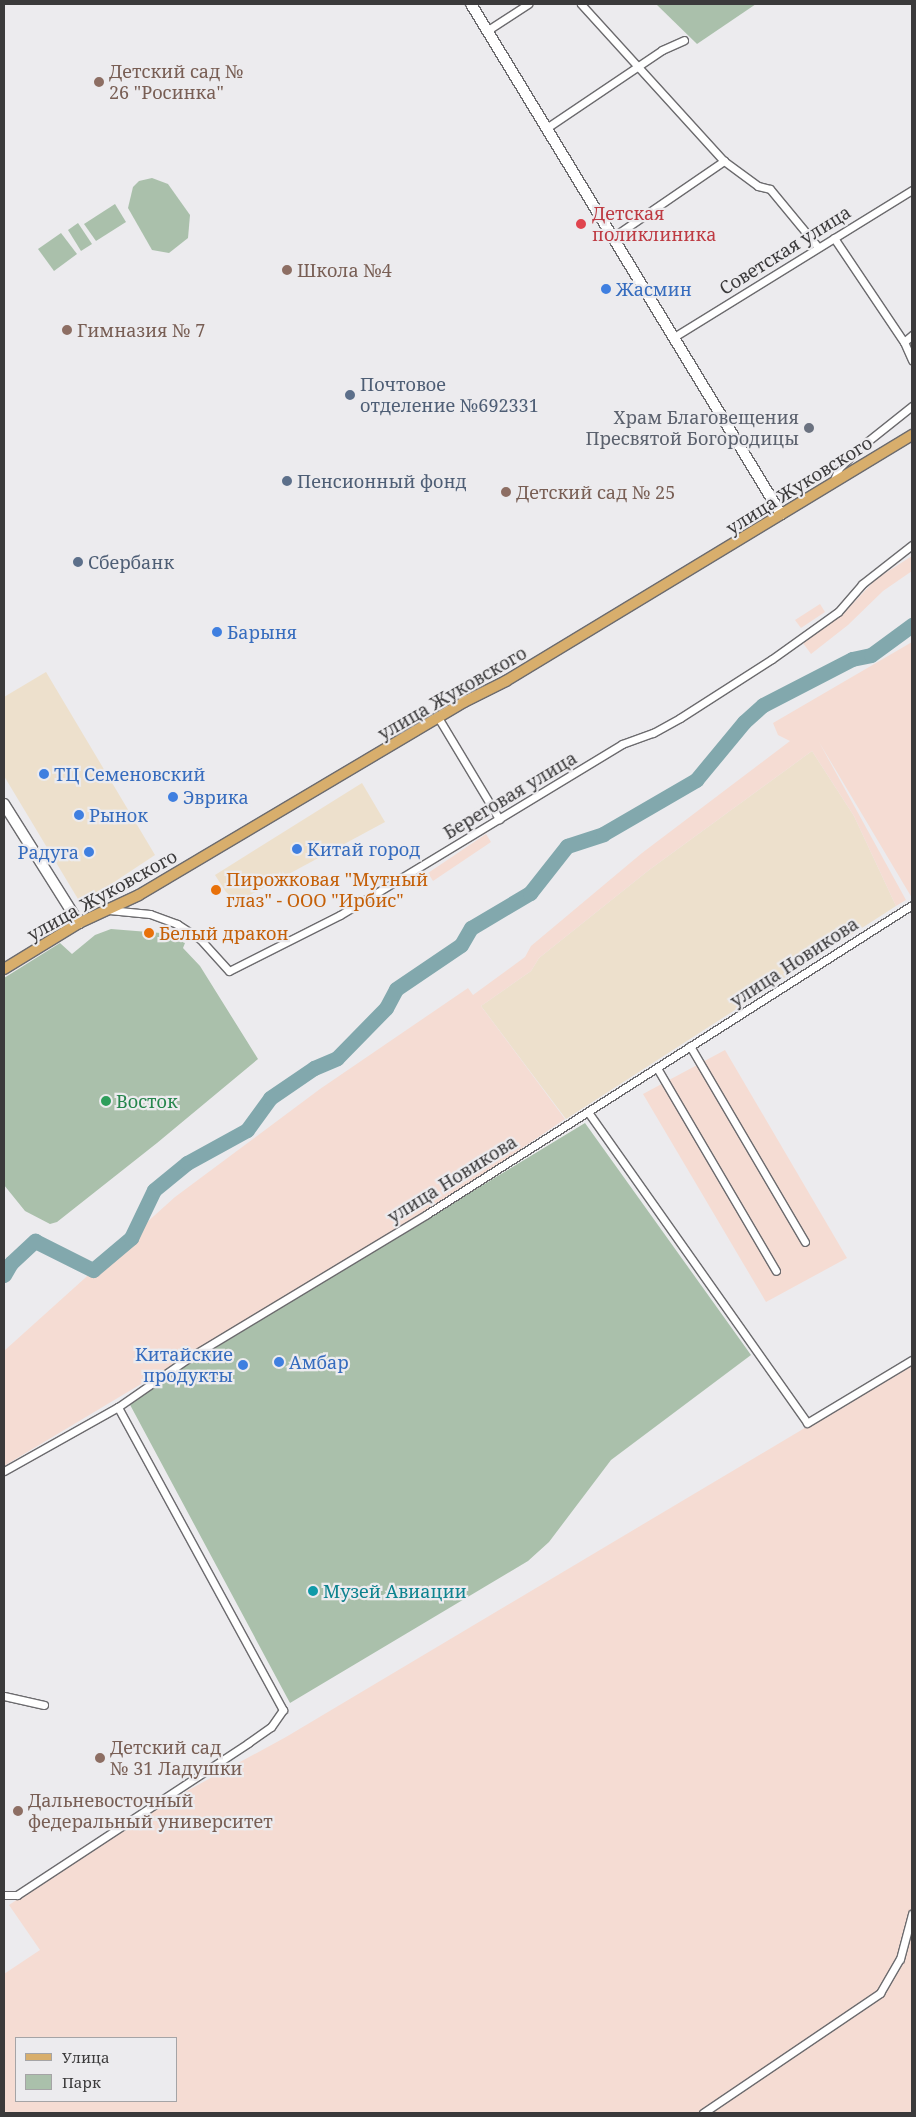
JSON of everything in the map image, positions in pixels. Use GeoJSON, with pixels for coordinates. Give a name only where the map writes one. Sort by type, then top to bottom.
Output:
{"type":"FeatureCollection","features":[{"type":"Feature","properties":{"kind":"main road"},"geometry":{"type":"LineString","coordinates":[[472,4],[781,514]]}},
{"type":"Feature","properties":{"kind":"main road","name":"улица Жуковского"},"geometry":{"type":"LineString","coordinates":[[4,969],[79,922],[147,891],[439,719],[912,435]]}},
{"type":"Feature","properties":{"kind":"main road"},"geometry":{"type":"LineString","coordinates":[[4,804],[79,922]]}},
{"type":"Feature","properties":{"kind":"street"},"geometry":{"type":"LineString","coordinates":[[488,30],[528,4]]}},
{"type":"Feature","properties":{"kind":"street"},"geometry":{"type":"LineString","coordinates":[[581,4],[724,161],[758,186],[770,189],[817,246]]}},
{"type":"Feature","properties":{"kind":"street"},"geometry":{"type":"LineString","coordinates":[[548,127],[638,66],[684,40]]}},
{"type":"Feature","properties":{"kind":"street"},"geometry":{"type":"LineString","coordinates":[[613,237],[724,161]]}},
{"type":"Feature","properties":{"kind":"street","name":"Советская улица"},"geometry":{"type":"LineString","coordinates":[[674,337],[817,246],[834,238],[912,190]]}},
{"type":"Feature","properties":{"kind":"street"},"geometry":{"type":"LineString","coordinates":[[834,238],[904,342],[912,360]]}},
{"type":"Feature","properties":{"kind":"street"},"geometry":{"type":"LineString","coordinates":[[904,342],[912,335]]}},
{"type":"Feature","properties":{"kind":"street"},"geometry":{"type":"LineString","coordinates":[[833,482],[840,468],[863,445],[912,406]]}},
{"type":"Feature","properties":{"kind":"street","name":"Береговая улица"},"geometry":{"type":"LineString","coordinates":[[104,910],[150,914],[177,924],[200,939],[229,971],[340,915],[622,744],[653,734],[680,718],[772,659],[838,612],[862,584],[912,544]]}},
{"type":"Feature","properties":{"kind":"street"},"geometry":{"type":"LineString","coordinates":[[439,719],[499,819]]}},
{"type":"Feature","properties":{"kind":"street","name":"улица Новикова"},"geometry":{"type":"LineString","coordinates":[[4,1471],[118,1407],[187,1358],[588,1112],[912,905]]}},
{"type":"Feature","properties":{"kind":"street"},"geometry":{"type":"LineString","coordinates":[[690,1046],[805,1242]]}},
{"type":"Feature","properties":{"kind":"street"},"geometry":{"type":"LineString","coordinates":[[657,1068],[776,1271]]}},
{"type":"Feature","properties":{"kind":"street"},"geometry":{"type":"LineString","coordinates":[[588,1112],[807,1423],[912,1360]]}},
{"type":"Feature","properties":{"kind":"street"},"geometry":{"type":"LineString","coordinates":[[4,1895],[17,1895],[248,1743],[272,1727],[283,1710],[118,1407]]}},
{"type":"Feature","properties":{"kind":"street"},"geometry":{"type":"LineString","coordinates":[[4,1696],[44,1705]]}},
{"type":"Feature","properties":{"kind":"street"},"geometry":{"type":"LineString","coordinates":[[704,2113],[880,1993],[900,1959],[912,1914]]}},
{"type":"Feature","properties":{"kind":"shaded area"},"geometry":{"type":"Polygon","coordinates":[[[912,556],[912,571],[883,591],[848,625],[811,654],[803,643],[843,614],[876,579],[912,556]]]}},
{"type":"Feature","properties":{"kind":"shaded area"},"geometry":{"type":"Polygon","coordinates":[[[820,604],[825,612],[801,628],[795,620],[820,604]]]}},
{"type":"Feature","properties":{"kind":"shaded area"},"geometry":{"type":"Polygon","coordinates":[[[912,642],[912,898],[819,742],[906,900],[896,906],[854,816],[812,751],[649,870],[539,958],[531,971],[481,1006],[565,1119],[422,1216],[4,1466],[4,1351],[175,1197],[320,1089],[468,988],[473,995],[525,957],[531,946],[642,853],[790,741],[778,735],[773,723],[912,642]]]}},
{"type":"Feature","properties":{"kind":"shaded area","name":"Рынок"},"geometry":{"type":"Polygon","coordinates":[[[46,672],[155,855],[81,904],[4,776],[4,697],[46,672]]]}},
{"type":"Feature","properties":{"kind":"shaded area"},"geometry":{"type":"Polygon","coordinates":[[[812,751],[854,816],[896,906],[566,1119],[481,1006],[531,971],[539,958],[649,870],[812,751]]]}},
{"type":"Feature","properties":{"kind":"shaded area","name":"Китай город"},"geometry":{"type":"Polygon","coordinates":[[[362,783],[385,822],[237,902],[226,892],[215,875],[362,783]]]}},
{"type":"Feature","properties":{"kind":"shaded area"},"geometry":{"type":"Polygon","coordinates":[[[486,834],[491,842],[433,881],[428,873],[486,834]]]}},
{"type":"Feature","properties":{"kind":"shaded area"},"geometry":{"type":"Polygon","coordinates":[[[725,1050],[847,1258],[766,1302],[643,1094],[725,1050]]]}},
{"type":"Feature","properties":{"kind":"shaded area"},"geometry":{"type":"Polygon","coordinates":[[[912,1364],[912,2113],[4,2113],[4,1974],[40,1950],[9,1905],[150,1811],[286,1737],[912,1364]]]}},
{"type":"Feature","properties":{"kind":"green space"},"geometry":{"type":"Polygon","coordinates":[[[656,4],[756,4],[697,44],[656,4]]]}},
{"type":"Feature","properties":{"kind":"green space"},"geometry":{"type":"Polygon","coordinates":[[[152,178],[168,184],[190,215],[188,238],[169,253],[152,250],[128,208],[133,187],[139,181],[152,178]]]}},
{"type":"Feature","properties":{"kind":"green space"},"geometry":{"type":"Polygon","coordinates":[[[115,204],[126,222],[96,241],[84,224],[115,204]]]}},
{"type":"Feature","properties":{"kind":"green space"},"geometry":{"type":"Polygon","coordinates":[[[78,223],[92,244],[81,251],[68,230],[78,223]]]}},
{"type":"Feature","properties":{"kind":"green space"},"geometry":{"type":"Polygon","coordinates":[[[61,233],[77,254],[54,271],[38,249],[61,233]]]}},
{"type":"Feature","properties":{"kind":"green space","name":"Восток"},"geometry":{"type":"Polygon","coordinates":[[[111,929],[161,933],[185,943],[183,948],[200,966],[258,1059],[157,1143],[57,1222],[50,1224],[25,1211],[4,1185],[4,978],[60,943],[72,954],[95,935],[111,929]]]}},
{"type":"Feature","properties":{"kind":"green space"},"geometry":{"type":"Polygon","coordinates":[[[585,1123],[751,1355],[611,1460],[549,1542],[528,1561],[290,1703],[128,1401],[585,1123]]]}},
{"type":"Feature","properties":{"kind":"waterway"},"geometry":{"type":"LineString","coordinates":[[4,1275],[11,1263],[35,1241],[93,1270],[131,1238],[154,1190],[187,1163],[247,1130],[270,1098],[314,1068],[337,1058],[386,1008],[396,989],[461,945],[471,928],[530,893],[567,846],[603,834],[696,780],[744,722],[763,705],[852,659],[871,655],[912,625]]}},
{"type":"Feature","properties":{"kind":"place","name":"Детский сад № 26 \"Росинка\""},"geometry":{"type":"Point","coordinates":[99,82]}},
{"type":"Feature","properties":{"kind":"place","name":"Детская поликлиника"},"geometry":{"type":"Point","coordinates":[581,224]}},
{"type":"Feature","properties":{"kind":"place","name":"Школа №4"},"geometry":{"type":"Point","coordinates":[287,270]}},
{"type":"Feature","properties":{"kind":"place","name":"Жасмин"},"geometry":{"type":"Point","coordinates":[606,289]}},
{"type":"Feature","properties":{"kind":"place","name":"Гимназия № 7"},"geometry":{"type":"Point","coordinates":[67,330]}},
{"type":"Feature","properties":{"kind":"place","name":"Почтовое отделение №692331"},"geometry":{"type":"Point","coordinates":[350,395]}},
{"type":"Feature","properties":{"kind":"place","name":"Храм Благовещения Пресвятой Богородицы"},"geometry":{"type":"Point","coordinates":[809,428]}},
{"type":"Feature","properties":{"kind":"place","name":"Пенсионный фонд"},"geometry":{"type":"Point","coordinates":[287,481]}},
{"type":"Feature","properties":{"kind":"place","name":"Детский сад № 25"},"geometry":{"type":"Point","coordinates":[506,492]}},
{"type":"Feature","properties":{"kind":"place","name":"Сбербанк"},"geometry":{"type":"Point","coordinates":[78,562]}},
{"type":"Feature","properties":{"kind":"place","name":"Барыня"},"geometry":{"type":"Point","coordinates":[217,632]}},
{"type":"Feature","properties":{"kind":"place","name":"ТЦ Семеновский"},"geometry":{"type":"Point","coordinates":[44,774]}},
{"type":"Feature","properties":{"kind":"place","name":"Эврика"},"geometry":{"type":"Point","coordinates":[173,797]}},
{"type":"Feature","properties":{"kind":"place","name":"Рынок"},"geometry":{"type":"Point","coordinates":[79,815]}},
{"type":"Feature","properties":{"kind":"place","name":"Китай город"},"geometry":{"type":"Point","coordinates":[297,849]}},
{"type":"Feature","properties":{"kind":"place","name":"Радуга"},"geometry":{"type":"Point","coordinates":[89,852]}},
{"type":"Feature","properties":{"kind":"place","name":"Пирожковая \"Мутный глаз\" - ООО \"Ирбис\""},"geometry":{"type":"Point","coordinates":[216,890]}},
{"type":"Feature","properties":{"kind":"place","name":"Белый дракон"},"geometry":{"type":"Point","coordinates":[149,933]}},
{"type":"Feature","properties":{"kind":"place","name":"Восток"},"geometry":{"type":"Point","coordinates":[106,1101]}},
{"type":"Feature","properties":{"kind":"place","name":"Амбар"},"geometry":{"type":"Point","coordinates":[279,1362]}},
{"type":"Feature","properties":{"kind":"place","name":"Китайские продукты"},"geometry":{"type":"Point","coordinates":[243,1365]}},
{"type":"Feature","properties":{"kind":"place","name":"Музей Авиации"},"geometry":{"type":"Point","coordinates":[313,1591]}},
{"type":"Feature","properties":{"kind":"place","name":"Детский сад № 31 Ладушки"},"geometry":{"type":"Point","coordinates":[100,1758]}},
{"type":"Feature","properties":{"kind":"place","name":"Дальневосточный федеральный университет"},"geometry":{"type":"Point","coordinates":[18,1811]}}]}
